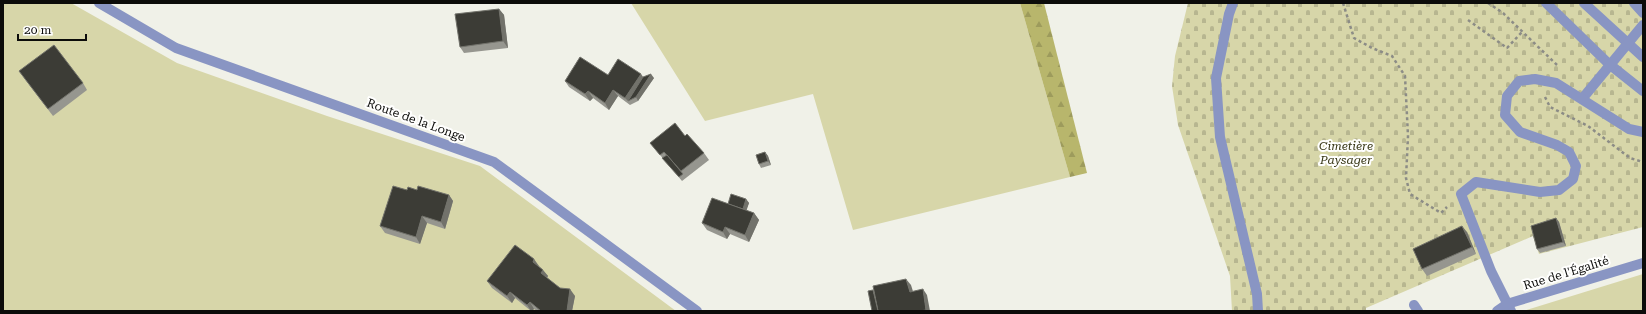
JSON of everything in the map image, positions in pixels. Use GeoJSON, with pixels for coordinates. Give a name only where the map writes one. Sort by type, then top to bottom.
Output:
{"type":"FeatureCollection","features":[{"type":"Feature","properties":{"kind":"street","name":"Route de la Longe"},"geometry":{"type":"LineString","coordinates":[[99,3],[176,48],[494,162],[697,311]]}},
{"type":"Feature","properties":{"kind":"street"},"geometry":{"type":"LineString","coordinates":[[1233,3],[1229,14],[1216,78],[1220,137],[1244,233],[1257,294],[1258,311]]}},
{"type":"Feature","properties":{"kind":"street"},"geometry":{"type":"LineString","coordinates":[[1546,3],[1609,64],[1643,91]]}},
{"type":"Feature","properties":{"kind":"street"},"geometry":{"type":"LineString","coordinates":[[1584,3],[1643,57]]}},
{"type":"Feature","properties":{"kind":"street"},"geometry":{"type":"LineString","coordinates":[[1634,3],[1643,13]]}},
{"type":"Feature","properties":{"kind":"street"},"geometry":{"type":"LineString","coordinates":[[1582,99],[1609,64],[1643,25]]}},
{"type":"Feature","properties":{"kind":"street"},"geometry":{"type":"LineString","coordinates":[[1509,308],[1491,271],[1461,194],[1476,182],[1540,192],[1559,190],[1573,179],[1576,166],[1570,152],[1557,145],[1520,132],[1506,115],[1507,96],[1519,81],[1535,79],[1556,83],[1629,129],[1643,132]]}},
{"type":"Feature","properties":{"kind":"street","name":"Rue de l'Égalité"},"geometry":{"type":"LineString","coordinates":[[1497,311],[1643,263]]}},
{"type":"Feature","properties":{"kind":"path"},"geometry":{"type":"LineString","coordinates":[[1343,3],[1354,38],[1372,48],[1392,56],[1404,76],[1408,136],[1406,178],[1410,194],[1441,213],[1461,194]]}},
{"type":"Feature","properties":{"kind":"path"},"geometry":{"type":"LineString","coordinates":[[1488,3],[1503,14],[1558,66]]}},
{"type":"Feature","properties":{"kind":"path"},"geometry":{"type":"LineString","coordinates":[[1468,20],[1507,48],[1522,32]]}},
{"type":"Feature","properties":{"kind":"path"},"geometry":{"type":"LineString","coordinates":[[1535,79],[1550,107],[1588,126],[1630,158],[1643,162]]}},
{"type":"Feature","properties":{"kind":"green space"},"geometry":{"type":"Polygon","coordinates":[[[3,3],[71,3],[177,63],[327,116],[480,166],[676,311],[3,311],[3,3]]]}},
{"type":"Feature","properties":{"kind":"green space"},"geometry":{"type":"Polygon","coordinates":[[[631,3],[1020,3],[1070,177],[853,230],[813,94],[705,121],[631,3]]]}},
{"type":"Feature","properties":{"kind":"green space"},"geometry":{"type":"Polygon","coordinates":[[[1020,3],[1044,3],[1087,173],[1070,177],[1020,3]]]}},
{"type":"Feature","properties":{"kind":"green space","name":"Cimetière Paysager"},"geometry":{"type":"Polygon","coordinates":[[[1188,3],[1643,3],[1643,227],[1539,254],[1533,236],[1366,308],[1366,311],[1232,311],[1230,276],[1178,125],[1172,86],[1175,56],[1188,3]]]}},
{"type":"Feature","properties":{"kind":"green space"},"geometry":{"type":"Polygon","coordinates":[[[1643,274],[1643,311],[1523,311],[1643,274]]]}},
{"type":"Feature","properties":{"kind":"building"},"geometry":{"type":"Polygon","coordinates":[[[499,9],[503,41],[460,47],[455,14],[499,9]]]}},
{"type":"Feature","properties":{"kind":"building"},"geometry":{"type":"Polygon","coordinates":[[[54,45],[83,83],[48,109],[19,71],[54,45]]]}},
{"type":"Feature","properties":{"kind":"building"},"geometry":{"type":"Polygon","coordinates":[[[580,57],[608,75],[618,59],[641,74],[625,98],[613,90],[605,103],[588,91],[585,94],[565,81],[580,57]]]}},
{"type":"Feature","properties":{"kind":"building"},"geometry":{"type":"Polygon","coordinates":[[[651,74],[636,97],[628,101],[643,77],[651,74]]]}},
{"type":"Feature","properties":{"kind":"building"},"geometry":{"type":"Polygon","coordinates":[[[675,123],[685,136],[687,134],[704,153],[681,171],[664,152],[660,155],[650,143],[675,123]]]}},
{"type":"Feature","properties":{"kind":"building"},"geometry":{"type":"Polygon","coordinates":[[[765,152],[768,161],[759,164],[756,155],[765,152]]]}},
{"type":"Feature","properties":{"kind":"building"},"geometry":{"type":"Polygon","coordinates":[[[667,155],[683,174],[679,177],[662,158],[667,155]]]}},
{"type":"Feature","properties":{"kind":"building"},"geometry":{"type":"Polygon","coordinates":[[[393,186],[407,190],[408,187],[417,190],[418,186],[449,195],[441,222],[422,216],[416,237],[380,226],[393,186]]]}},
{"type":"Feature","properties":{"kind":"building"},"geometry":{"type":"Polygon","coordinates":[[[731,194],[746,199],[743,209],[728,204],[731,194]]]}},
{"type":"Feature","properties":{"kind":"building"},"geometry":{"type":"Polygon","coordinates":[[[712,198],[754,213],[745,235],[725,227],[723,232],[702,223],[712,198]]]}},
{"type":"Feature","properties":{"kind":"building"},"geometry":{"type":"Polygon","coordinates":[[[1556,218],[1563,242],[1537,249],[1531,226],[1556,218]]]}},
{"type":"Feature","properties":{"kind":"building"},"geometry":{"type":"Polygon","coordinates":[[[1462,226],[1472,247],[1422,269],[1413,249],[1462,226]]]}},
{"type":"Feature","properties":{"kind":"building"},"geometry":{"type":"Polygon","coordinates":[[[515,245],[534,259],[533,262],[543,270],[541,273],[560,288],[570,289],[567,311],[541,311],[530,302],[527,305],[510,292],[507,296],[487,281],[515,245]]]}},
{"type":"Feature","properties":{"kind":"building"},"geometry":{"type":"Polygon","coordinates":[[[906,279],[910,292],[923,289],[926,310],[878,311],[873,286],[906,279]]]}},
{"type":"Feature","properties":{"kind":"building"},"geometry":{"type":"Polygon","coordinates":[[[873,290],[878,311],[872,311],[868,291],[873,290]]]}}]}
